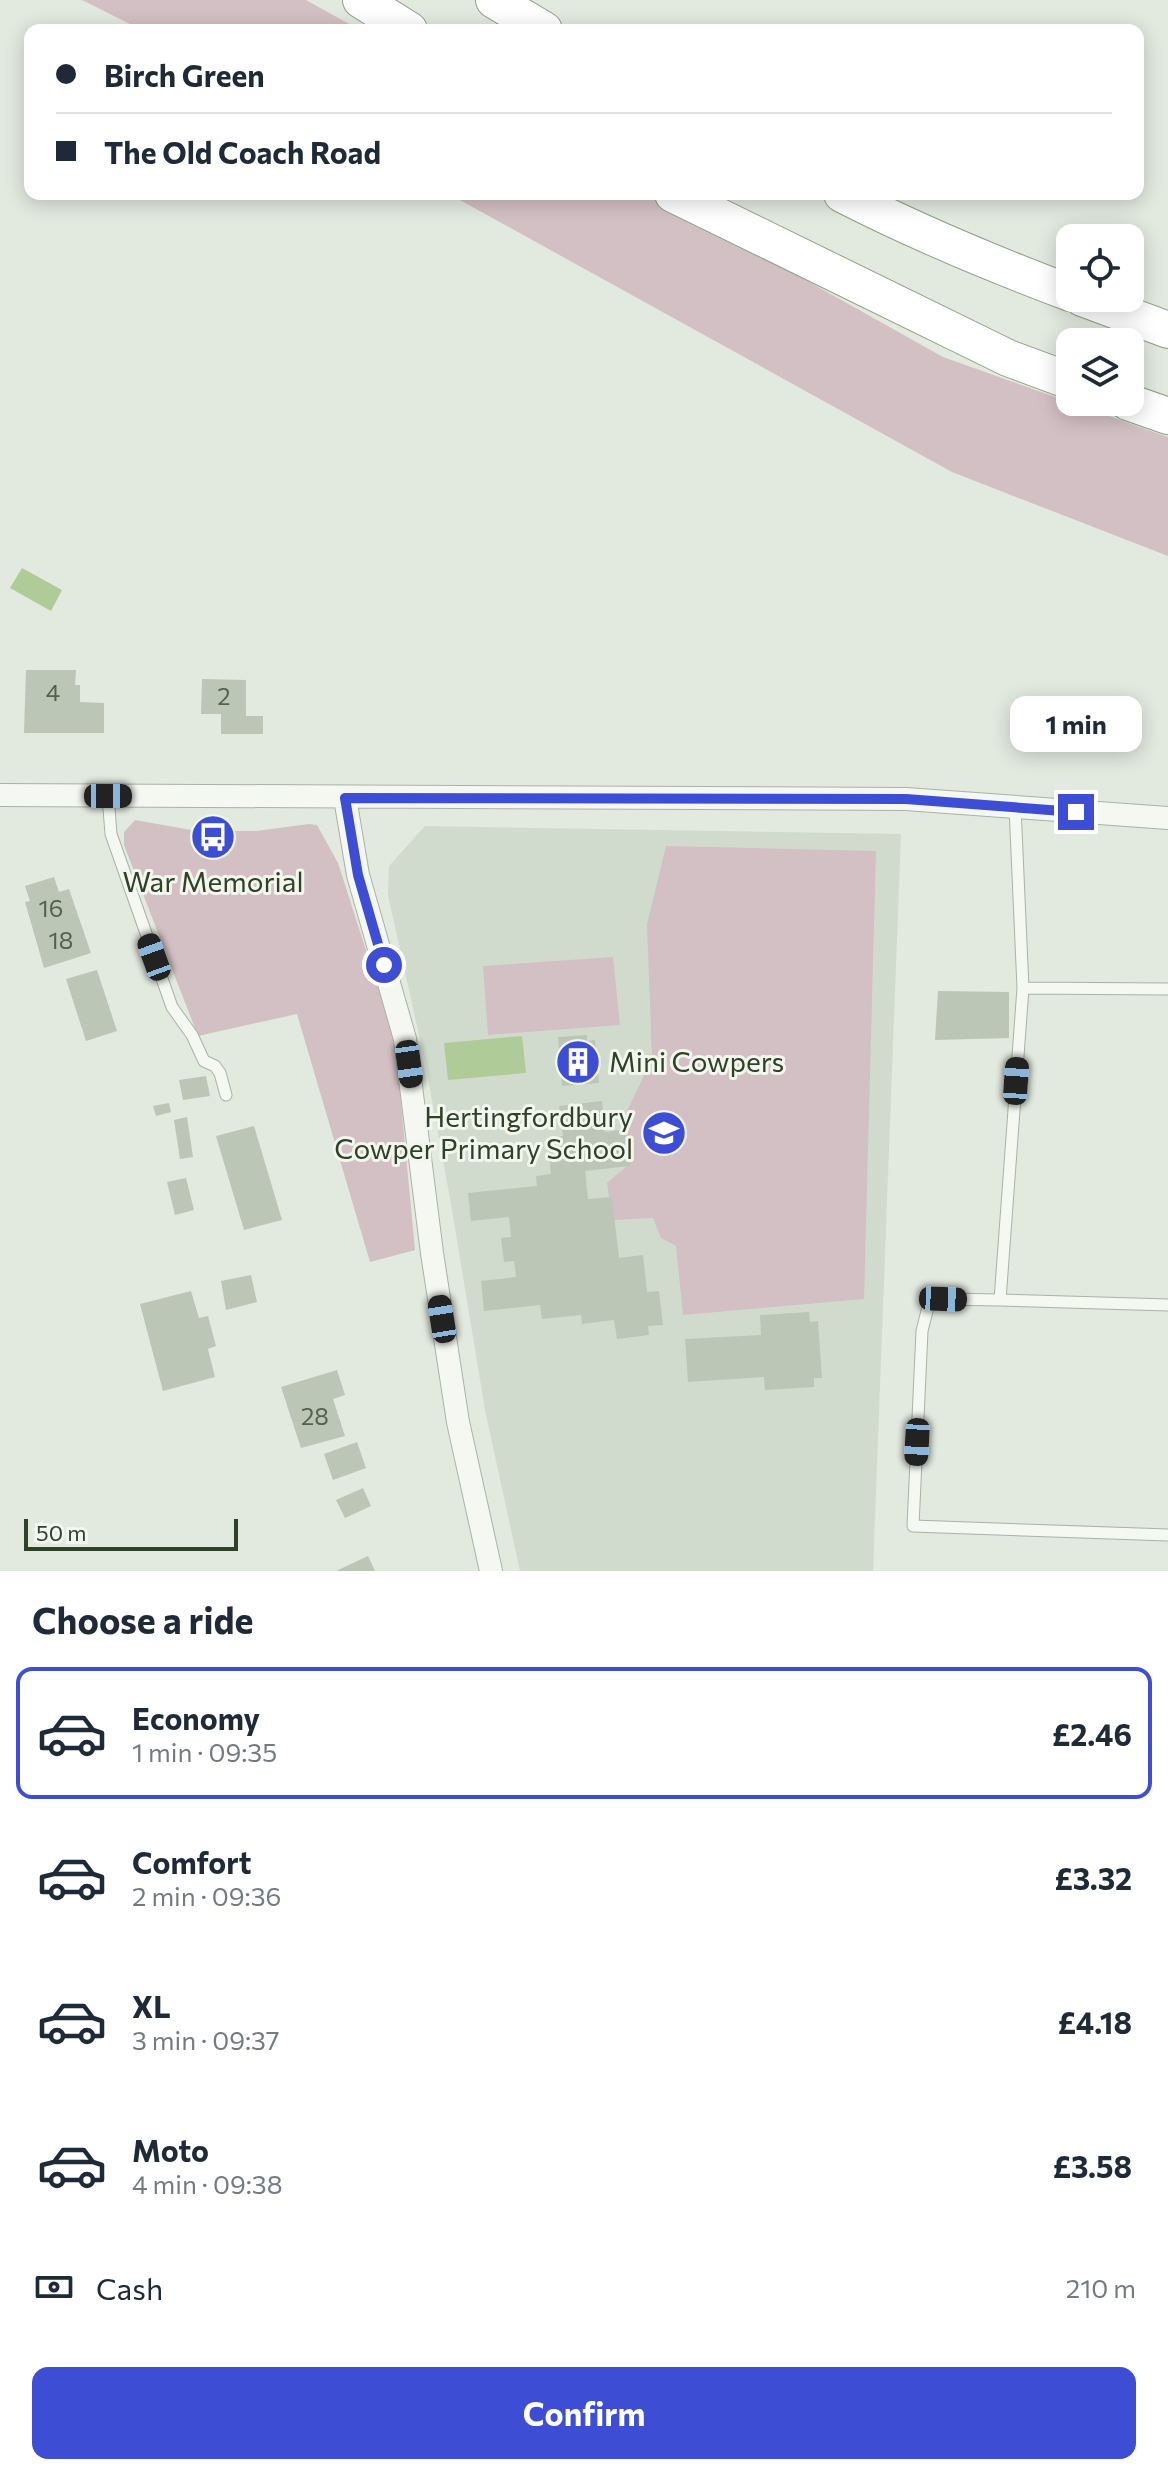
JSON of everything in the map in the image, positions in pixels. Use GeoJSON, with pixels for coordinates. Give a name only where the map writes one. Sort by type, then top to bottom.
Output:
{"type":"FeatureCollection","features":[{"type":"Feature","properties":{"kind":"highway"},"geometry":{"type":"LineString","coordinates":[[361,0],[399,24]]}},
{"type":"Feature","properties":{"kind":"highway"},"geometry":{"type":"LineString","coordinates":[[494,0],[534,24]]}},
{"type":"Feature","properties":{"kind":"highway"},"geometry":{"type":"LineString","coordinates":[[685,200],[1008,358],[1056,376]]}},
{"type":"Feature","properties":{"kind":"highway"},"geometry":{"type":"LineString","coordinates":[[855,200],[1002,267],[1056,288]]}},
{"type":"Feature","properties":{"kind":"highway"},"geometry":{"type":"LineString","coordinates":[[1120,312],[1168,330]]}},
{"type":"Feature","properties":{"kind":"highway"},"geometry":{"type":"LineString","coordinates":[[1144,408],[1168,416]]}},
{"type":"Feature","properties":{"kind":"street"},"geometry":{"type":"LineString","coordinates":[[0,795],[906,799],[1168,818]]}},
{"type":"Feature","properties":{"kind":"street"},"geometry":{"type":"LineString","coordinates":[[345,798],[358,875],[405,1039],[456,1408],[491,1571]]}},
{"type":"Feature","properties":{"kind":"lane"},"geometry":{"type":"LineString","coordinates":[[108,796],[111,834],[172,1007],[192,1035],[204,1061],[215,1066],[220,1073],[226,1095]]}},
{"type":"Feature","properties":{"kind":"lane"},"geometry":{"type":"LineString","coordinates":[[1000,1300],[1023,988],[1015,807]]}},
{"type":"Feature","properties":{"kind":"lane"},"geometry":{"type":"LineString","coordinates":[[1023,988],[1168,989]]}},
{"type":"Feature","properties":{"kind":"lane"},"geometry":{"type":"LineString","coordinates":[[1168,1305],[943,1299],[928,1307],[922,1331],[913,1526],[1168,1535]]}},
{"type":"Feature","properties":{"kind":"shaded area"},"geometry":{"type":"Polygon","coordinates":[[[82,0],[306,0],[349,24],[130,24],[82,0]]]}},
{"type":"Feature","properties":{"kind":"shaded area"},"geometry":{"type":"Polygon","coordinates":[[[460,200],[663,200],[943,357],[1056,397],[1056,416],[1109,416],[1168,437],[1168,556],[952,472],[460,200]]]}},
{"type":"Feature","properties":{"kind":"shaded area"},"geometry":{"type":"Polygon","coordinates":[[[22,568],[62,590],[51,611],[10,588],[22,568]]]}},
{"type":"Feature","properties":{"kind":"shaded area"},"geometry":{"type":"Polygon","coordinates":[[[135,820],[197,831],[256,831],[317,825],[338,863],[391,1028],[415,1250],[370,1262],[297,1014],[198,1036],[124,845],[124,832],[135,820]]]}},
{"type":"Feature","properties":{"kind":"shaded area","name":"Hertingfordbury Cowper Primary School"},"geometry":{"type":"Polygon","coordinates":[[[425,826],[901,834],[873,1571],[520,1571],[485,1410],[425,1062],[388,895],[389,866],[425,826]]]}},
{"type":"Feature","properties":{"kind":"shaded area"},"geometry":{"type":"Polygon","coordinates":[[[666,846],[876,851],[864,1299],[683,1315],[676,1246],[661,1238],[653,1218],[612,1220],[607,1183],[627,1166],[624,1117],[652,1059],[647,924],[666,846]]]}},
{"type":"Feature","properties":{"kind":"shaded area"},"geometry":{"type":"Polygon","coordinates":[[[613,957],[620,1025],[488,1035],[483,966],[613,957]]]}},
{"type":"Feature","properties":{"kind":"shaded area"},"geometry":{"type":"Polygon","coordinates":[[[522,1036],[526,1073],[448,1080],[444,1043],[522,1036]]]}},
{"type":"Feature","properties":{"kind":"building"},"geometry":{"type":"Polygon","coordinates":[[[26,670],[76,670],[75,685],[80,685],[80,702],[104,703],[104,733],[24,733],[26,670]]]}},
{"type":"Feature","properties":{"kind":"building"},"geometry":{"type":"Polygon","coordinates":[[[202,679],[246,680],[246,716],[263,716],[263,734],[221,734],[221,714],[201,714],[202,679]]]}},
{"type":"Feature","properties":{"kind":"building"},"geometry":{"type":"Polygon","coordinates":[[[54,877],[59,892],[69,889],[91,953],[44,968],[25,902],[30,901],[25,886],[54,877]]]}},
{"type":"Feature","properties":{"kind":"building"},"geometry":{"type":"Polygon","coordinates":[[[97,970],[117,1031],[86,1041],[66,979],[97,970]]]}},
{"type":"Feature","properties":{"kind":"building"},"geometry":{"type":"Polygon","coordinates":[[[938,991],[1009,992],[1009,1038],[935,1040],[938,991]]]}},
{"type":"Feature","properties":{"kind":"building","name":"Mini Cowpers"},"geometry":{"type":"Polygon","coordinates":[[[587,1035],[587,1041],[595,1040],[599,1083],[562,1086],[558,1037],[587,1035]]]}},
{"type":"Feature","properties":{"kind":"building"},"geometry":{"type":"Polygon","coordinates":[[[206,1076],[210,1096],[183,1100],[179,1080],[206,1076]]]}},
{"type":"Feature","properties":{"kind":"building"},"geometry":{"type":"Polygon","coordinates":[[[602,1101],[605,1132],[626,1129],[630,1166],[585,1171],[588,1199],[612,1197],[619,1258],[643,1255],[647,1292],[659,1291],[663,1325],[648,1326],[649,1335],[617,1339],[614,1320],[582,1324],[581,1315],[542,1319],[540,1305],[484,1311],[481,1281],[516,1277],[514,1261],[504,1262],[501,1238],[511,1237],[509,1217],[471,1221],[468,1193],[537,1186],[536,1176],[551,1174],[547,1138],[563,1136],[559,1106],[602,1101]]]}},
{"type":"Feature","properties":{"kind":"building"},"geometry":{"type":"Polygon","coordinates":[[[169,1103],[171,1112],[156,1116],[153,1106],[169,1103]]]}},
{"type":"Feature","properties":{"kind":"building"},"geometry":{"type":"Polygon","coordinates":[[[187,1117],[193,1157],[180,1159],[174,1120],[187,1117]]]}},
{"type":"Feature","properties":{"kind":"building"},"geometry":{"type":"Polygon","coordinates":[[[254,1126],[282,1220],[244,1230],[216,1136],[254,1126]]]}},
{"type":"Feature","properties":{"kind":"building"},"geometry":{"type":"Polygon","coordinates":[[[186,1178],[194,1210],[175,1215],[167,1182],[186,1178]]]}},
{"type":"Feature","properties":{"kind":"building"},"geometry":{"type":"Polygon","coordinates":[[[251,1275],[257,1302],[226,1310],[221,1281],[251,1275]]]}},
{"type":"Feature","properties":{"kind":"building"},"geometry":{"type":"Polygon","coordinates":[[[191,1291],[199,1318],[208,1316],[216,1346],[208,1349],[215,1377],[163,1391],[140,1304],[191,1291]]]}},
{"type":"Feature","properties":{"kind":"building"},"geometry":{"type":"Polygon","coordinates":[[[809,1312],[810,1322],[818,1321],[822,1378],[814,1378],[814,1387],[765,1390],[764,1377],[688,1382],[685,1339],[761,1335],[760,1315],[809,1312]]]}},
{"type":"Feature","properties":{"kind":"building"},"geometry":{"type":"Polygon","coordinates":[[[337,1370],[345,1395],[333,1399],[345,1436],[301,1448],[281,1387],[337,1370]]]}},
{"type":"Feature","properties":{"kind":"building"},"geometry":{"type":"Polygon","coordinates":[[[357,1442],[366,1468],[333,1480],[324,1454],[357,1442]]]}},
{"type":"Feature","properties":{"kind":"building"},"geometry":{"type":"Polygon","coordinates":[[[363,1488],[371,1506],[345,1518],[336,1500],[363,1488]]]}},
{"type":"Feature","properties":{"kind":"building"},"geometry":{"type":"Polygon","coordinates":[[[368,1556],[375,1571],[336,1571],[368,1556]]]}},
{"type":"Feature","properties":{"kind":"place","name":"War Memorial"},"geometry":{"type":"Point","coordinates":[213,837]}},
{"type":"Feature","properties":{"kind":"place","name":"Mini Cowpers"},"geometry":{"type":"Point","coordinates":[578,1062]}},
{"type":"Feature","properties":{"kind":"place","name":"Hertingfordbury Cowper Primary School"},"geometry":{"type":"Point","coordinates":[664,1133]}},
{"type":"Feature","properties":{"kind":"route"},"geometry":{"type":"LineString","coordinates":[[384,965],[358,875],[345,798],[906,799],[1076,812]]}}]}
